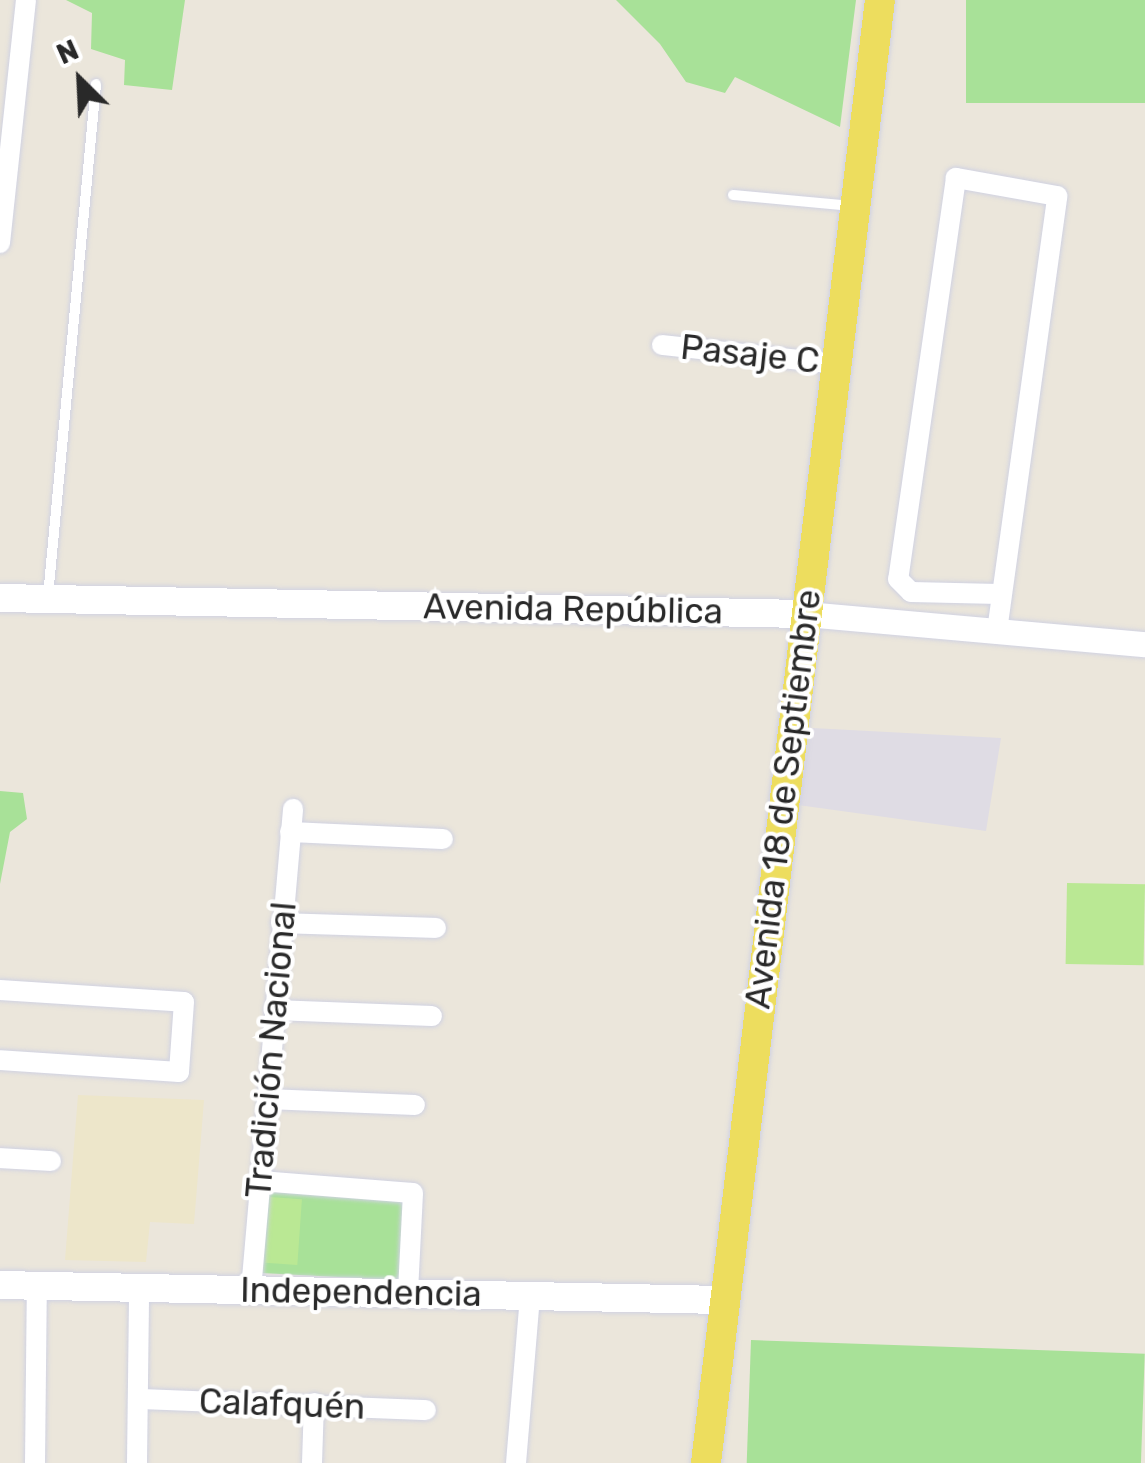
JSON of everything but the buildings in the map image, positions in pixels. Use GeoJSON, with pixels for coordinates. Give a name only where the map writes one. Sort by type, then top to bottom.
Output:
{"type":"FeatureCollection","features":[{"type":"Feature","properties":{"kind":"main road","name":"Avenida 18 de Septiembre"},"geometry":{"type":"LineString","coordinates":[[706,1463],[722,1300],[880,0]]}},
{"type":"Feature","properties":{"kind":"main road","name":"Avenida República"},"geometry":{"type":"LineString","coordinates":[[0,598],[806,614]]}},
{"type":"Feature","properties":{"kind":"main road","name":"Independencia"},"geometry":{"type":"LineString","coordinates":[[0,1285],[722,1300]]}},
{"type":"Feature","properties":{"kind":"street"},"geometry":{"type":"LineString","coordinates":[[0,244],[26,0]]}},
{"type":"Feature","properties":{"kind":"street"},"geometry":{"type":"LineString","coordinates":[[997,631],[999,594],[1057,196],[956,178],[898,579],[911,592],[999,594]]}},
{"type":"Feature","properties":{"kind":"street","name":"Pasaje C"},"geometry":{"type":"LineString","coordinates":[[662,345],[837,364]]}},
{"type":"Feature","properties":{"kind":"street","name":"Avenida República"},"geometry":{"type":"LineString","coordinates":[[806,614],[1145,644]]}},
{"type":"Feature","properties":{"kind":"street","name":"Tradición Nacional"},"geometry":{"type":"LineString","coordinates":[[251,1290],[293,810]]}},
{"type":"Feature","properties":{"kind":"street"},"geometry":{"type":"LineString","coordinates":[[290,832],[444,838]]}},
{"type":"Feature","properties":{"kind":"street"},"geometry":{"type":"LineString","coordinates":[[281,923],[436,928]]}},
{"type":"Feature","properties":{"kind":"street"},"geometry":{"type":"LineString","coordinates":[[0,990],[184,1002],[180,1072],[0,1060]]}},
{"type":"Feature","properties":{"kind":"street"},"geometry":{"type":"LineString","coordinates":[[274,1010],[432,1016]]}},
{"type":"Feature","properties":{"kind":"street"},"geometry":{"type":"LineString","coordinates":[[267,1099],[415,1105]]}},
{"type":"Feature","properties":{"kind":"street"},"geometry":{"type":"LineString","coordinates":[[0,1158],[51,1162]]}},
{"type":"Feature","properties":{"kind":"street"},"geometry":{"type":"LineString","coordinates":[[260,1182],[413,1193],[408,1293]]}},
{"type":"Feature","properties":{"kind":"street"},"geometry":{"type":"LineString","coordinates":[[35,1463],[37,1286]]}},
{"type":"Feature","properties":{"kind":"street"},"geometry":{"type":"LineString","coordinates":[[137,1463],[139,1288]]}},
{"type":"Feature","properties":{"kind":"street"},"geometry":{"type":"LineString","coordinates":[[516,1463],[530,1296]]}},
{"type":"Feature","properties":{"kind":"street","name":"Calafquén"},"geometry":{"type":"LineString","coordinates":[[138,1399],[426,1410]]}},
{"type":"Feature","properties":{"kind":"street"},"geometry":{"type":"LineString","coordinates":[[312,1463],[314,1403]]}},
{"type":"Feature","properties":{"kind":"lane"},"geometry":{"type":"LineString","coordinates":[[48,598],[96,84]]}},
{"type":"Feature","properties":{"kind":"lane"},"geometry":{"type":"LineString","coordinates":[[734,196],[856,206]]}},
{"type":"Feature","properties":{"kind":"shaded area"},"geometry":{"type":"Polygon","coordinates":[[[812,728],[1001,738],[986,831],[798,805],[812,728]]]}},
{"type":"Feature","properties":{"kind":"shaded area"},"geometry":{"type":"Polygon","coordinates":[[[78,1095],[204,1100],[194,1224],[150,1222],[146,1262],[65,1260],[78,1095]]]}},
{"type":"Feature","properties":{"kind":"green space"},"geometry":{"type":"Polygon","coordinates":[[[66,0],[185,0],[172,90],[124,85],[125,60],[91,49],[92,13],[66,0]]]}},
{"type":"Feature","properties":{"kind":"green space"},"geometry":{"type":"Polygon","coordinates":[[[616,0],[856,0],[840,127],[735,77],[725,93],[686,82],[660,44],[616,0]]]}},
{"type":"Feature","properties":{"kind":"green space"},"geometry":{"type":"Polygon","coordinates":[[[966,0],[1145,0],[1145,103],[966,103],[966,0]]]}},
{"type":"Feature","properties":{"kind":"green space"},"geometry":{"type":"Polygon","coordinates":[[[0,791],[23,793],[27,819],[10,832],[0,884],[0,791]]]}},
{"type":"Feature","properties":{"kind":"green space"},"geometry":{"type":"Polygon","coordinates":[[[1067,883],[1145,884],[1144,965],[1066,964],[1067,883]]]}},
{"type":"Feature","properties":{"kind":"green space"},"geometry":{"type":"Polygon","coordinates":[[[265,1187],[406,1194],[401,1280],[260,1273],[265,1187]]]}},
{"type":"Feature","properties":{"kind":"green space"},"geometry":{"type":"Polygon","coordinates":[[[270,1197],[302,1199],[297,1265],[265,1263],[270,1197]]]}},
{"type":"Feature","properties":{"kind":"green space"},"geometry":{"type":"Polygon","coordinates":[[[751,1340],[1145,1354],[1141,1463],[747,1463],[751,1340]]]}}]}
